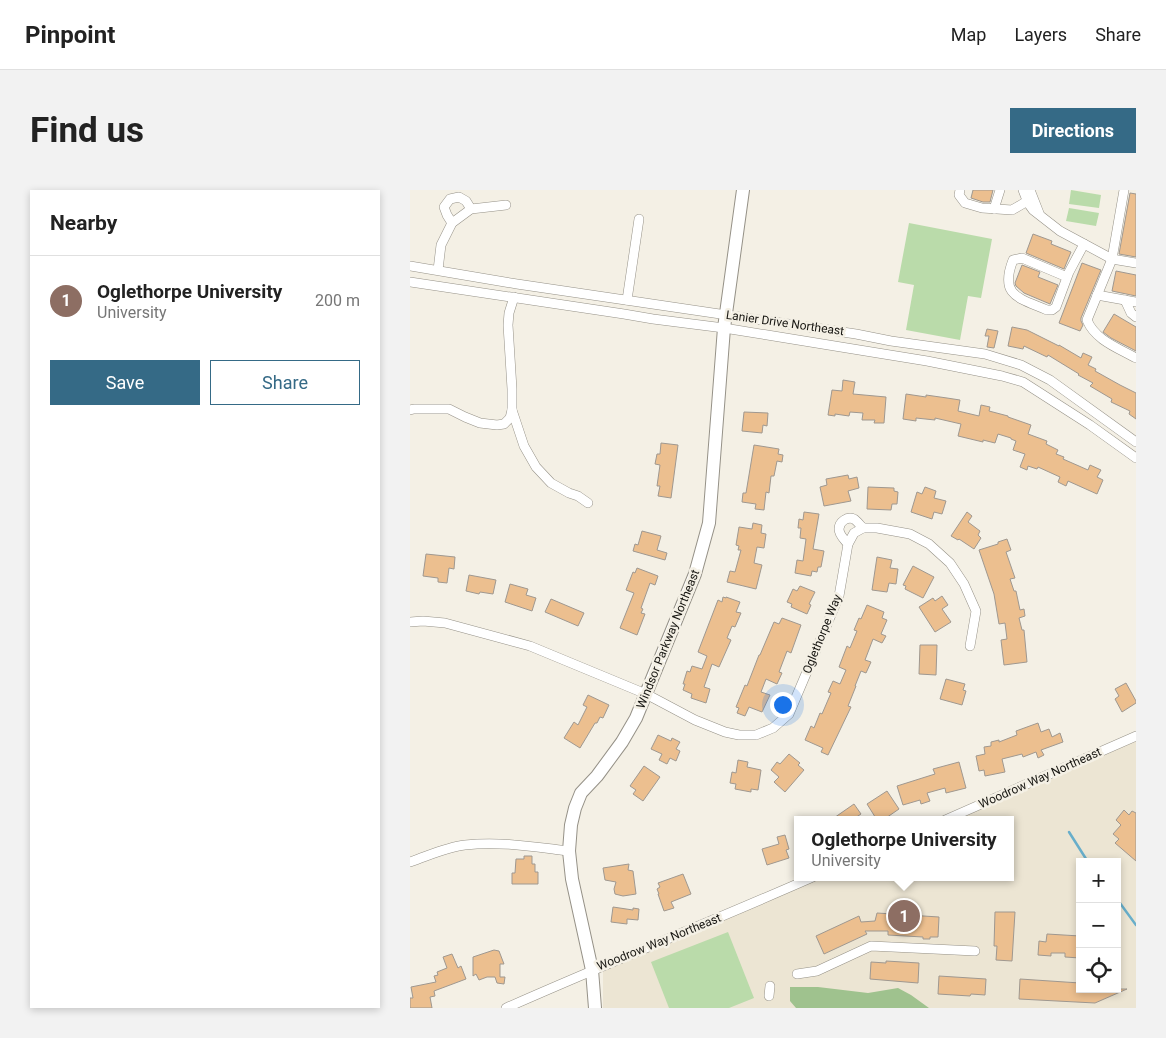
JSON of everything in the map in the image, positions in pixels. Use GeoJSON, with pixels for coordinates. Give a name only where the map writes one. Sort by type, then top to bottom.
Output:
{"type":"FeatureCollection","features":[{"type":"Feature","properties":{"kind":"street","name":"Windsor Parkway Northeast"},"geometry":{"type":"LineString","coordinates":[[595,1008],[592,970],[572,879],[569,851],[570,825],[581,793],[622,742],[636,718],[695,574],[709,523],[724,328],[743,190]]}},
{"type":"Feature","properties":{"kind":"street"},"geometry":{"type":"LineString","coordinates":[[994,209],[1000,190]]}},
{"type":"Feature","properties":{"kind":"street"},"geometry":{"type":"LineString","coordinates":[[1017,190],[1024,203],[1040,215]]}},
{"type":"Feature","properties":{"kind":"street"},"geometry":{"type":"LineString","coordinates":[[1023,190],[1033,210],[1060,232],[1112,259],[1136,263]]}},
{"type":"Feature","properties":{"kind":"street"},"geometry":{"type":"LineString","coordinates":[[1030,190],[1040,215]]}},
{"type":"Feature","properties":{"kind":"street"},"geometry":{"type":"LineString","coordinates":[[1124,190],[1112,259],[1087,320],[1090,328],[1099,336],[1136,358]]}},
{"type":"Feature","properties":{"kind":"street"},"geometry":{"type":"LineString","coordinates":[[959,192],[965,202],[982,208],[1012,210],[1024,203]]}},
{"type":"Feature","properties":{"kind":"street"},"geometry":{"type":"LineString","coordinates":[[452,222],[444,207],[450,199],[458,197],[466,201],[471,209]]}},
{"type":"Feature","properties":{"kind":"street"},"geometry":{"type":"LineString","coordinates":[[438,270],[441,245],[452,222],[471,209],[506,205]]}},
{"type":"Feature","properties":{"kind":"street"},"geometry":{"type":"LineString","coordinates":[[627,300],[639,219]]}},
{"type":"Feature","properties":{"kind":"street"},"geometry":{"type":"LineString","coordinates":[[1068,277],[1018,258],[1014,260],[1009,272],[1008,284],[1015,296],[1047,310],[1056,308],[1084,244]]}},
{"type":"Feature","properties":{"kind":"street","name":"Lanier Drive Northeast"},"geometry":{"type":"LineString","coordinates":[[410,266],[517,284],[985,354],[1022,365],[1050,380],[1136,442]]}},
{"type":"Feature","properties":{"kind":"street","name":"Lanier Drive Northeast"},"geometry":{"type":"LineString","coordinates":[[410,282],[724,328],[926,361],[1002,376],[1023,382],[1090,425],[1136,458]]}},
{"type":"Feature","properties":{"kind":"street"},"geometry":{"type":"LineString","coordinates":[[1097,295],[1136,302]]}},
{"type":"Feature","properties":{"kind":"street"},"geometry":{"type":"LineString","coordinates":[[410,410],[448,409],[480,423],[497,425],[504,424],[510,418],[512,389],[508,325],[509,313],[514,297]]}},
{"type":"Feature","properties":{"kind":"street"},"geometry":{"type":"LineString","coordinates":[[1125,300],[1131,313],[1136,317]]}},
{"type":"Feature","properties":{"kind":"street"},"geometry":{"type":"LineString","coordinates":[[512,410],[524,446],[536,467],[552,483],[588,503]]}},
{"type":"Feature","properties":{"kind":"street"},"geometry":{"type":"LineString","coordinates":[[863,528],[854,519],[848,518],[840,524],[839,529],[848,544],[854,533],[863,528],[876,528],[910,534],[929,544],[950,563],[964,584],[976,611],[970,646]]}},
{"type":"Feature","properties":{"kind":"street","name":"Oglethorpe Way"},"geometry":{"type":"LineString","coordinates":[[410,622],[423,621],[445,624],[530,646],[646,694],[695,720],[725,732],[740,735],[756,735],[773,728],[789,714],[839,596],[848,544]]}},
{"type":"Feature","properties":{"kind":"street","name":"Woodrow Way Northeast"},"geometry":{"type":"LineString","coordinates":[[954,816],[1136,736]]}},
{"type":"Feature","properties":{"kind":"street"},"geometry":{"type":"LineString","coordinates":[[410,862],[464,845],[514,844],[569,851]]}},
{"type":"Feature","properties":{"kind":"street","name":"Woodrow Way Northeast"},"geometry":{"type":"LineString","coordinates":[[506,1008],[804,881]]}},
{"type":"Feature","properties":{"kind":"street"},"geometry":{"type":"LineString","coordinates":[[797,974],[817,970],[871,946],[975,951]]}},
{"type":"Feature","properties":{"kind":"street"},"geometry":{"type":"LineString","coordinates":[[769,996],[770,986]]}},
{"type":"Feature","properties":{"kind":"shaded area"},"geometry":{"type":"Polygon","coordinates":[[[1136,739],[1136,1008],[603,1008],[603,971],[810,881],[1014,881],[1014,816],[960,816],[1136,739]]]}},
{"type":"Feature","properties":{"kind":"green space"},"geometry":{"type":"Polygon","coordinates":[[[1071,190],[1101,195],[1099,208],[1069,204],[1071,190]]]}},
{"type":"Feature","properties":{"kind":"green space"},"geometry":{"type":"Polygon","coordinates":[[[1069,208],[1099,213],[1096,226],[1066,221],[1069,208]]]}},
{"type":"Feature","properties":{"kind":"green space"},"geometry":{"type":"Polygon","coordinates":[[[909,223],[992,239],[981,298],[968,296],[960,340],[906,330],[914,285],[898,282],[909,223]]]}},
{"type":"Feature","properties":{"kind":"green space"},"geometry":{"type":"Polygon","coordinates":[[[728,932],[754,998],[729,1008],[669,1008],[651,962],[728,932]]]}},
{"type":"Feature","properties":{"kind":"green space"},"geometry":{"type":"Polygon","coordinates":[[[790,987],[818,987],[868,993],[898,988],[929,1008],[796,1008],[790,1001],[790,987]]]}},
{"type":"Feature","properties":{"kind":"building"},"geometry":{"type":"Polygon","coordinates":[[[973,190],[993,190],[990,202],[971,198],[973,190]]]}},
{"type":"Feature","properties":{"kind":"building"},"geometry":{"type":"Polygon","coordinates":[[[1130,193],[1136,194],[1136,257],[1119,254],[1130,193]]]}},
{"type":"Feature","properties":{"kind":"building"},"geometry":{"type":"Polygon","coordinates":[[[1033,234],[1052,241],[1051,244],[1071,252],[1064,269],[1026,253],[1033,234]]]}},
{"type":"Feature","properties":{"kind":"building"},"geometry":{"type":"Polygon","coordinates":[[[1082,263],[1101,270],[1081,318],[1083,325],[1080,331],[1059,323],[1082,263]]]}},
{"type":"Feature","properties":{"kind":"building"},"geometry":{"type":"Polygon","coordinates":[[[1022,265],[1040,272],[1038,277],[1058,285],[1050,304],[1024,293],[1016,286],[1015,283],[1022,265]]]}},
{"type":"Feature","properties":{"kind":"building"},"geometry":{"type":"Polygon","coordinates":[[[1116,271],[1136,275],[1136,296],[1112,291],[1116,271]]]}},
{"type":"Feature","properties":{"kind":"building"},"geometry":{"type":"Polygon","coordinates":[[[1114,314],[1136,327],[1136,351],[1103,332],[1114,314]]]}},
{"type":"Feature","properties":{"kind":"building"},"geometry":{"type":"Polygon","coordinates":[[[1012,327],[1027,330],[1081,358],[1083,353],[1092,357],[1088,365],[1096,369],[1095,371],[1136,393],[1136,419],[1129,414],[1130,411],[1111,402],[1112,399],[1090,386],[1093,383],[1048,355],[1047,357],[1024,346],[1023,349],[1008,346],[1012,327]]]}},
{"type":"Feature","properties":{"kind":"building"},"geometry":{"type":"Polygon","coordinates":[[[987,329],[998,331],[994,348],[987,347],[989,336],[985,336],[987,329]]]}},
{"type":"Feature","properties":{"kind":"building"},"geometry":{"type":"Polygon","coordinates":[[[843,380],[855,382],[853,394],[886,397],[884,423],[874,423],[875,420],[862,420],[863,413],[850,412],[849,416],[828,415],[832,390],[842,391],[843,380]]]}},
{"type":"Feature","properties":{"kind":"building"},"geometry":{"type":"Polygon","coordinates":[[[906,394],[960,400],[958,411],[979,416],[981,405],[990,407],[989,411],[1031,425],[1028,434],[1047,441],[1046,444],[1058,450],[1056,454],[1064,457],[1063,459],[1088,470],[1090,465],[1101,470],[1097,477],[1103,480],[1097,494],[1068,481],[1066,486],[1058,482],[1060,477],[1038,467],[1037,469],[1028,466],[1027,470],[1020,467],[1025,454],[1013,450],[1016,441],[1011,438],[998,434],[995,443],[983,440],[983,442],[958,436],[961,424],[935,418],[935,420],[916,418],[916,421],[903,419],[906,394]]]}},
{"type":"Feature","properties":{"kind":"building"},"geometry":{"type":"Polygon","coordinates":[[[744,412],[768,413],[767,426],[763,425],[762,433],[742,431],[744,412]]]}},
{"type":"Feature","properties":{"kind":"building"},"geometry":{"type":"Polygon","coordinates":[[[661,443],[678,445],[671,498],[658,496],[660,486],[657,486],[660,465],[655,464],[657,454],[660,454],[661,443]]]}},
{"type":"Feature","properties":{"kind":"building"},"geometry":{"type":"Polygon","coordinates":[[[754,445],[779,449],[778,454],[783,455],[782,462],[777,461],[774,476],[771,476],[769,493],[766,492],[764,510],[755,509],[756,504],[742,502],[743,493],[746,493],[754,445]]]}},
{"type":"Feature","properties":{"kind":"building"},"geometry":{"type":"Polygon","coordinates":[[[848,475],[849,479],[857,477],[859,488],[848,491],[851,501],[824,506],[820,487],[827,485],[826,479],[848,475]]]}},
{"type":"Feature","properties":{"kind":"building"},"geometry":{"type":"Polygon","coordinates":[[[868,487],[894,488],[894,491],[898,492],[897,504],[892,504],[891,510],[867,509],[868,487]]]}},
{"type":"Feature","properties":{"kind":"building"},"geometry":{"type":"Polygon","coordinates":[[[925,487],[936,491],[934,498],[946,501],[942,514],[934,512],[932,519],[911,512],[917,492],[922,494],[925,487]]]}},
{"type":"Feature","properties":{"kind":"building"},"geometry":{"type":"Polygon","coordinates":[[[804,512],[819,514],[813,549],[824,551],[821,567],[818,567],[817,572],[812,571],[811,576],[795,573],[797,560],[803,561],[806,539],[800,538],[801,528],[798,528],[799,519],[803,520],[804,512]]]}},
{"type":"Feature","properties":{"kind":"building"},"geometry":{"type":"Polygon","coordinates":[[[967,512],[972,516],[968,522],[980,531],[978,535],[981,538],[974,549],[951,536],[967,512]]]}},
{"type":"Feature","properties":{"kind":"building"},"geometry":{"type":"Polygon","coordinates":[[[753,523],[762,525],[761,533],[766,534],[764,548],[757,547],[754,563],[762,565],[756,589],[727,582],[730,571],[735,572],[741,550],[738,550],[739,546],[736,545],[739,527],[752,529],[753,523]]]}},
{"type":"Feature","properties":{"kind":"building"},"geometry":{"type":"Polygon","coordinates":[[[642,531],[661,536],[657,550],[667,553],[665,560],[633,551],[635,544],[638,545],[642,531]]]}},
{"type":"Feature","properties":{"kind":"building"},"geometry":{"type":"Polygon","coordinates":[[[1007,539],[1011,550],[1006,552],[1015,578],[1010,579],[1014,591],[1016,591],[1020,610],[1024,609],[1025,616],[1019,618],[1022,630],[1024,630],[1027,662],[1004,665],[1001,640],[1007,639],[1005,623],[999,624],[994,594],[979,550],[1007,539]]]}},
{"type":"Feature","properties":{"kind":"building"},"geometry":{"type":"Polygon","coordinates":[[[426,554],[455,557],[454,569],[449,568],[447,583],[438,582],[438,578],[423,576],[426,554]]]}},
{"type":"Feature","properties":{"kind":"building"},"geometry":{"type":"Polygon","coordinates":[[[877,557],[892,560],[890,568],[898,569],[896,584],[889,583],[887,592],[872,590],[877,557]]]}},
{"type":"Feature","properties":{"kind":"building"},"geometry":{"type":"Polygon","coordinates":[[[913,566],[934,577],[923,598],[905,589],[906,586],[903,585],[913,566]]]}},
{"type":"Feature","properties":{"kind":"building"},"geometry":{"type":"Polygon","coordinates":[[[637,568],[658,576],[655,585],[650,583],[641,608],[643,609],[641,613],[645,614],[637,635],[620,628],[634,593],[626,590],[633,572],[635,573],[637,568]]]}},
{"type":"Feature","properties":{"kind":"building"},"geometry":{"type":"Polygon","coordinates":[[[469,575],[496,580],[493,594],[480,592],[479,594],[466,591],[469,575]]]}},
{"type":"Feature","properties":{"kind":"building"},"geometry":{"type":"Polygon","coordinates":[[[510,584],[528,589],[526,595],[536,598],[532,611],[505,602],[510,584]]]}},
{"type":"Feature","properties":{"kind":"building"},"geometry":{"type":"Polygon","coordinates":[[[800,586],[815,592],[809,604],[811,605],[807,614],[791,607],[792,604],[787,602],[793,589],[797,591],[800,586]]]}},
{"type":"Feature","properties":{"kind":"building"},"geometry":{"type":"Polygon","coordinates":[[[942,596],[948,605],[942,609],[951,622],[935,632],[919,607],[933,598],[935,601],[942,596]]]}},
{"type":"Feature","properties":{"kind":"building"},"geometry":{"type":"Polygon","coordinates":[[[723,597],[740,602],[736,612],[741,613],[735,627],[732,626],[727,638],[731,640],[719,667],[712,664],[704,687],[710,689],[706,703],[691,698],[692,694],[683,690],[685,684],[683,684],[687,671],[690,672],[692,666],[702,669],[707,656],[698,652],[718,600],[722,602],[723,597]]]}},
{"type":"Feature","properties":{"kind":"building"},"geometry":{"type":"Polygon","coordinates":[[[551,599],[584,613],[578,626],[545,612],[551,599]]]}},
{"type":"Feature","properties":{"kind":"building"},"geometry":{"type":"Polygon","coordinates":[[[867,605],[884,612],[882,618],[887,620],[881,634],[886,636],[882,643],[873,639],[865,660],[871,662],[866,673],[861,671],[848,706],[851,707],[828,755],[821,752],[823,748],[805,740],[811,726],[814,728],[820,713],[822,714],[831,693],[828,692],[833,681],[840,684],[846,670],[839,667],[847,646],[850,648],[857,631],[854,630],[867,605]]]}},
{"type":"Feature","properties":{"kind":"building"},"geometry":{"type":"Polygon","coordinates":[[[782,618],[801,625],[791,653],[787,651],[779,672],[782,673],[777,684],[766,679],[761,692],[770,695],[762,712],[749,707],[745,716],[737,713],[739,708],[736,707],[774,622],[779,624],[782,618]]]}},
{"type":"Feature","properties":{"kind":"building"},"geometry":{"type":"Polygon","coordinates":[[[920,645],[937,645],[936,675],[919,674],[920,645]]]}},
{"type":"Feature","properties":{"kind":"building"},"geometry":{"type":"Polygon","coordinates":[[[946,679],[965,684],[963,690],[966,691],[962,705],[940,699],[946,679]]]}},
{"type":"Feature","properties":{"kind":"building"},"geometry":{"type":"Polygon","coordinates":[[[1126,683],[1136,703],[1122,712],[1115,699],[1119,696],[1115,689],[1126,683]]]}},
{"type":"Feature","properties":{"kind":"building"},"geometry":{"type":"Polygon","coordinates":[[[588,695],[609,705],[603,718],[600,717],[597,723],[595,723],[580,748],[564,738],[574,722],[578,725],[587,707],[583,705],[588,695]]]}},
{"type":"Feature","properties":{"kind":"building"},"geometry":{"type":"Polygon","coordinates":[[[1038,723],[1041,732],[1049,729],[1052,737],[1060,733],[1063,742],[1041,750],[1044,755],[1038,758],[1036,752],[1023,757],[1022,754],[1002,759],[1005,772],[985,776],[984,770],[979,771],[976,756],[985,754],[984,747],[991,746],[991,742],[999,740],[999,742],[1017,735],[1016,731],[1038,723]]]}},
{"type":"Feature","properties":{"kind":"building"},"geometry":{"type":"Polygon","coordinates":[[[658,735],[671,741],[672,738],[680,742],[676,749],[680,751],[676,761],[670,758],[667,764],[659,760],[662,754],[651,749],[658,735]]]}},
{"type":"Feature","properties":{"kind":"building"},"geometry":{"type":"Polygon","coordinates":[[[789,754],[800,763],[798,765],[804,770],[785,792],[774,782],[779,777],[771,770],[777,762],[780,764],[789,754]]]}},
{"type":"Feature","properties":{"kind":"building"},"geometry":{"type":"Polygon","coordinates":[[[738,760],[748,762],[747,767],[761,770],[758,790],[751,789],[751,792],[735,789],[736,784],[730,783],[732,772],[736,773],[738,760]]]}},
{"type":"Feature","properties":{"kind":"building"},"geometry":{"type":"Polygon","coordinates":[[[959,762],[966,788],[946,793],[945,788],[927,793],[930,801],[921,804],[920,800],[903,805],[897,786],[935,774],[933,769],[959,762]]]}},
{"type":"Feature","properties":{"kind":"building"},"geometry":{"type":"Polygon","coordinates":[[[644,766],[660,777],[643,801],[633,794],[636,790],[630,786],[644,766]]]}},
{"type":"Feature","properties":{"kind":"building"},"geometry":{"type":"Polygon","coordinates":[[[887,791],[899,809],[889,816],[874,816],[867,804],[887,791]]]}},
{"type":"Feature","properties":{"kind":"building"},"geometry":{"type":"Polygon","coordinates":[[[854,804],[861,814],[858,816],[837,816],[854,804]]]}},
{"type":"Feature","properties":{"kind":"building"},"geometry":{"type":"Polygon","coordinates":[[[1124,810],[1129,815],[1132,811],[1136,813],[1136,861],[1115,843],[1119,839],[1113,834],[1121,825],[1116,820],[1124,810]]]}},
{"type":"Feature","properties":{"kind":"building"},"geometry":{"type":"Polygon","coordinates":[[[785,835],[789,849],[786,850],[789,858],[767,865],[762,849],[779,844],[777,837],[785,835]]]}},
{"type":"Feature","properties":{"kind":"building"},"geometry":{"type":"Polygon","coordinates":[[[524,856],[532,856],[535,872],[538,872],[538,884],[512,884],[512,873],[515,873],[516,859],[524,859],[524,856]]]}},
{"type":"Feature","properties":{"kind":"building"},"geometry":{"type":"Polygon","coordinates":[[[629,864],[628,870],[633,871],[636,894],[623,896],[615,894],[616,882],[605,880],[603,868],[629,864]]]}},
{"type":"Feature","properties":{"kind":"building"},"geometry":{"type":"Polygon","coordinates":[[[683,874],[691,894],[671,902],[674,908],[664,911],[658,894],[657,889],[660,887],[658,883],[683,874]]]}},
{"type":"Feature","properties":{"kind":"building"},"geometry":{"type":"Polygon","coordinates":[[[613,907],[639,909],[638,920],[627,919],[627,924],[611,922],[613,907]]]}},
{"type":"Feature","properties":{"kind":"building"},"geometry":{"type":"Polygon","coordinates":[[[995,912],[1015,912],[1012,961],[996,960],[997,946],[994,946],[995,912]]]}},
{"type":"Feature","properties":{"kind":"building"},"geometry":{"type":"Polygon","coordinates":[[[877,913],[939,917],[938,937],[923,939],[923,937],[888,935],[888,931],[865,931],[867,934],[824,954],[816,936],[859,916],[861,922],[875,921],[877,913]]]}},
{"type":"Feature","properties":{"kind":"building"},"geometry":{"type":"Polygon","coordinates":[[[1047,934],[1076,936],[1076,958],[1065,957],[1065,953],[1051,953],[1051,956],[1038,955],[1039,941],[1046,942],[1047,934]]]}},
{"type":"Feature","properties":{"kind":"building"},"geometry":{"type":"Polygon","coordinates":[[[494,950],[499,951],[504,964],[500,964],[500,977],[505,977],[504,984],[497,983],[495,977],[479,980],[476,974],[473,976],[473,957],[494,950]]]}},
{"type":"Feature","properties":{"kind":"building"},"geometry":{"type":"Polygon","coordinates":[[[452,954],[458,968],[461,966],[466,979],[434,991],[435,996],[430,997],[432,1008],[410,1008],[410,998],[413,998],[411,987],[436,982],[434,976],[438,975],[437,972],[447,968],[443,957],[452,954]]]}},
{"type":"Feature","properties":{"kind":"building"},"geometry":{"type":"Polygon","coordinates":[[[886,961],[919,963],[918,983],[870,979],[871,962],[886,963],[886,961]]]}},
{"type":"Feature","properties":{"kind":"building"},"geometry":{"type":"Polygon","coordinates":[[[939,976],[986,979],[985,995],[938,994],[939,976]]]}},
{"type":"Feature","properties":{"kind":"building"},"geometry":{"type":"Polygon","coordinates":[[[1020,979],[1076,983],[1076,993],[1118,993],[1095,1003],[1019,999],[1020,979]]]}},
{"type":"Feature","properties":{"kind":"waterway"},"geometry":{"type":"LineString","coordinates":[[1069,832],[1085,858]]}},
{"type":"Feature","properties":{"kind":"waterway"},"geometry":{"type":"LineString","coordinates":[[1120,903],[1136,925]]}},
{"type":"Feature","properties":{"kind":"place","name":"Oglethorpe University"},"geometry":{"type":"Point","coordinates":[904,916]}}]}
